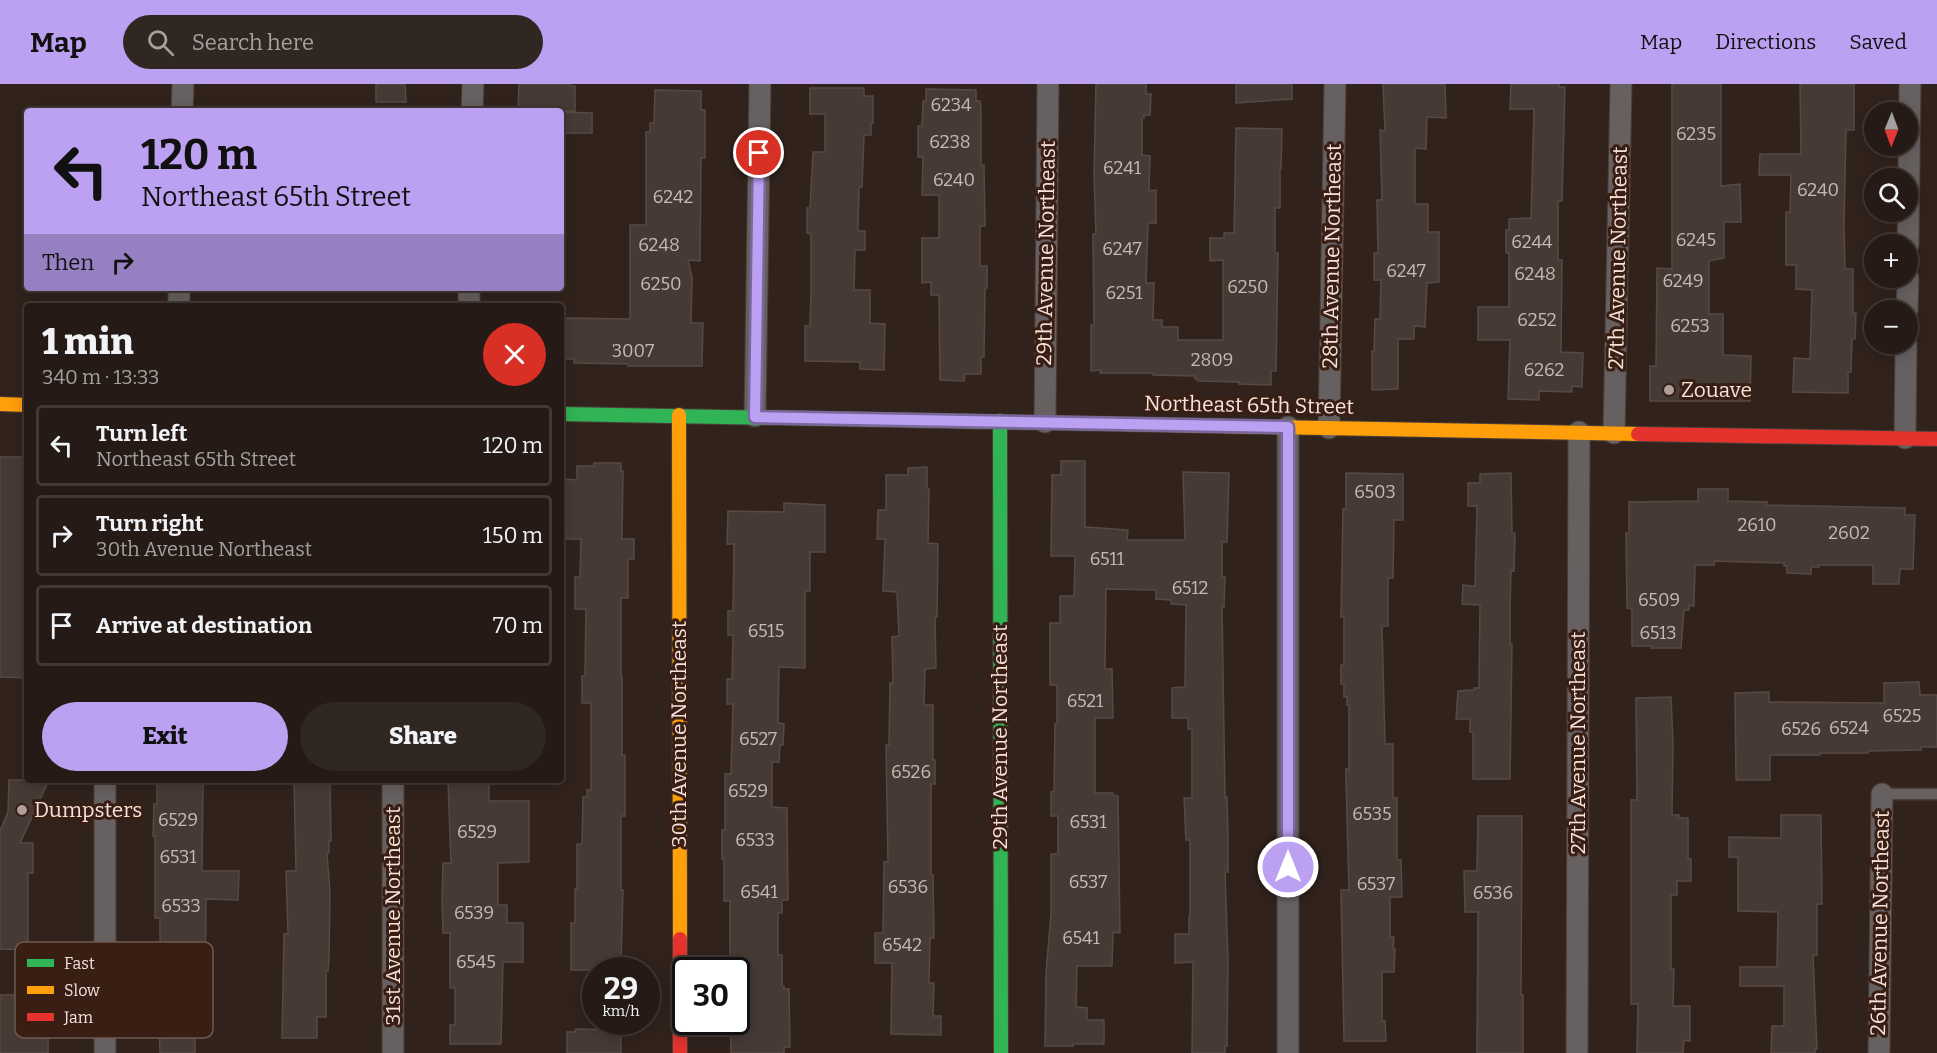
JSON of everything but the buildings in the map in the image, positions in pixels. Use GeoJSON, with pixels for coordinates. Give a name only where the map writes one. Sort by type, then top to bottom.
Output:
{"type":"FeatureCollection","features":[{"type":"Feature","properties":{"kind":"main road"},"geometry":{"type":"LineString","coordinates":[[0,404],[24,405]]}},
{"type":"Feature","properties":{"kind":"main road","name":"Northeast 65th Street"},"geometry":{"type":"LineString","coordinates":[[564,414],[1937,439]]}},
{"type":"Feature","properties":{"kind":"main road","name":"30th Avenue Northeast"},"geometry":{"type":"LineString","coordinates":[[679,415],[680,1053]]}},
{"type":"Feature","properties":{"kind":"main road","name":"29th Avenue Northeast"},"geometry":{"type":"LineString","coordinates":[[1000,421],[1001,1053]]}},
{"type":"Feature","properties":{"kind":"street"},"geometry":{"type":"LineString","coordinates":[[182,108],[183,84]]}},
{"type":"Feature","properties":{"kind":"street"},"geometry":{"type":"LineString","coordinates":[[472,84],[472,108]]}},
{"type":"Feature","properties":{"kind":"street"},"geometry":{"type":"LineString","coordinates":[[755,417],[760,84]]}},
{"type":"Feature","properties":{"kind":"street","name":"29th Avenue Northeast"},"geometry":{"type":"LineString","coordinates":[[1045,422],[1048,84]]}},
{"type":"Feature","properties":{"kind":"street","name":"28th Avenue Northeast"},"geometry":{"type":"LineString","coordinates":[[1329,428],[1335,84]]}},
{"type":"Feature","properties":{"kind":"street","name":"27th Avenue Northeast"},"geometry":{"type":"LineString","coordinates":[[1614,433],[1621,84]]}},
{"type":"Feature","properties":{"kind":"street"},"geometry":{"type":"LineString","coordinates":[[1908,234],[1911,84]]}},
{"type":"Feature","properties":{"kind":"street"},"geometry":{"type":"LineString","coordinates":[[1905,438],[1906,354]]}},
{"type":"Feature","properties":{"kind":"street"},"geometry":{"type":"LineString","coordinates":[[1288,427],[1288,1053]]}},
{"type":"Feature","properties":{"kind":"street","name":"27th Avenue Northeast"},"geometry":{"type":"LineString","coordinates":[[1576,1053],[1579,432]]}},
{"type":"Feature","properties":{"kind":"street"},"geometry":{"type":"LineString","coordinates":[[105,783],[105,942]]}},
{"type":"Feature","properties":{"kind":"street","name":"31st Avenue Northeast"},"geometry":{"type":"LineString","coordinates":[[393,783],[393,1053]]}},
{"type":"Feature","properties":{"kind":"street","name":"26th Avenue Northeast"},"geometry":{"type":"LineString","coordinates":[[1879,1053],[1882,794]]}},
{"type":"Feature","properties":{"kind":"lane"},"geometry":{"type":"LineString","coordinates":[[1882,794],[1936,794]]}},
{"type":"Feature","properties":{"kind":"traffic: fast"},"geometry":{"type":"LineString","coordinates":[[564,414],[1119,424]]}},
{"type":"Feature","properties":{"kind":"traffic: fast"},"geometry":{"type":"LineString","coordinates":[[1000,421],[1001,1053]]}},
{"type":"Feature","properties":{"kind":"traffic: slow"},"geometry":{"type":"LineString","coordinates":[[0,404],[24,405]]}},
{"type":"Feature","properties":{"kind":"traffic: slow"},"geometry":{"type":"LineString","coordinates":[[679,415],[680,939]]}},
{"type":"Feature","properties":{"kind":"traffic: slow"},"geometry":{"type":"LineString","coordinates":[[1119,424],[1638,434]]}},
{"type":"Feature","properties":{"kind":"traffic: jam"},"geometry":{"type":"LineString","coordinates":[[1638,434],[1937,439]]}},
{"type":"Feature","properties":{"kind":"traffic: jam"},"geometry":{"type":"LineString","coordinates":[[680,939],[680,1053]]}},
{"type":"Feature","properties":{"kind":"place","name":"Zouave"},"geometry":{"type":"Point","coordinates":[1669,390]}},
{"type":"Feature","properties":{"kind":"place","name":"Dumpsters"},"geometry":{"type":"Point","coordinates":[22,810]}},
{"type":"Feature","properties":{"kind":"route"},"geometry":{"type":"LineString","coordinates":[[759,153],[755,417],[1288,427],[1288,867]]}}]}
